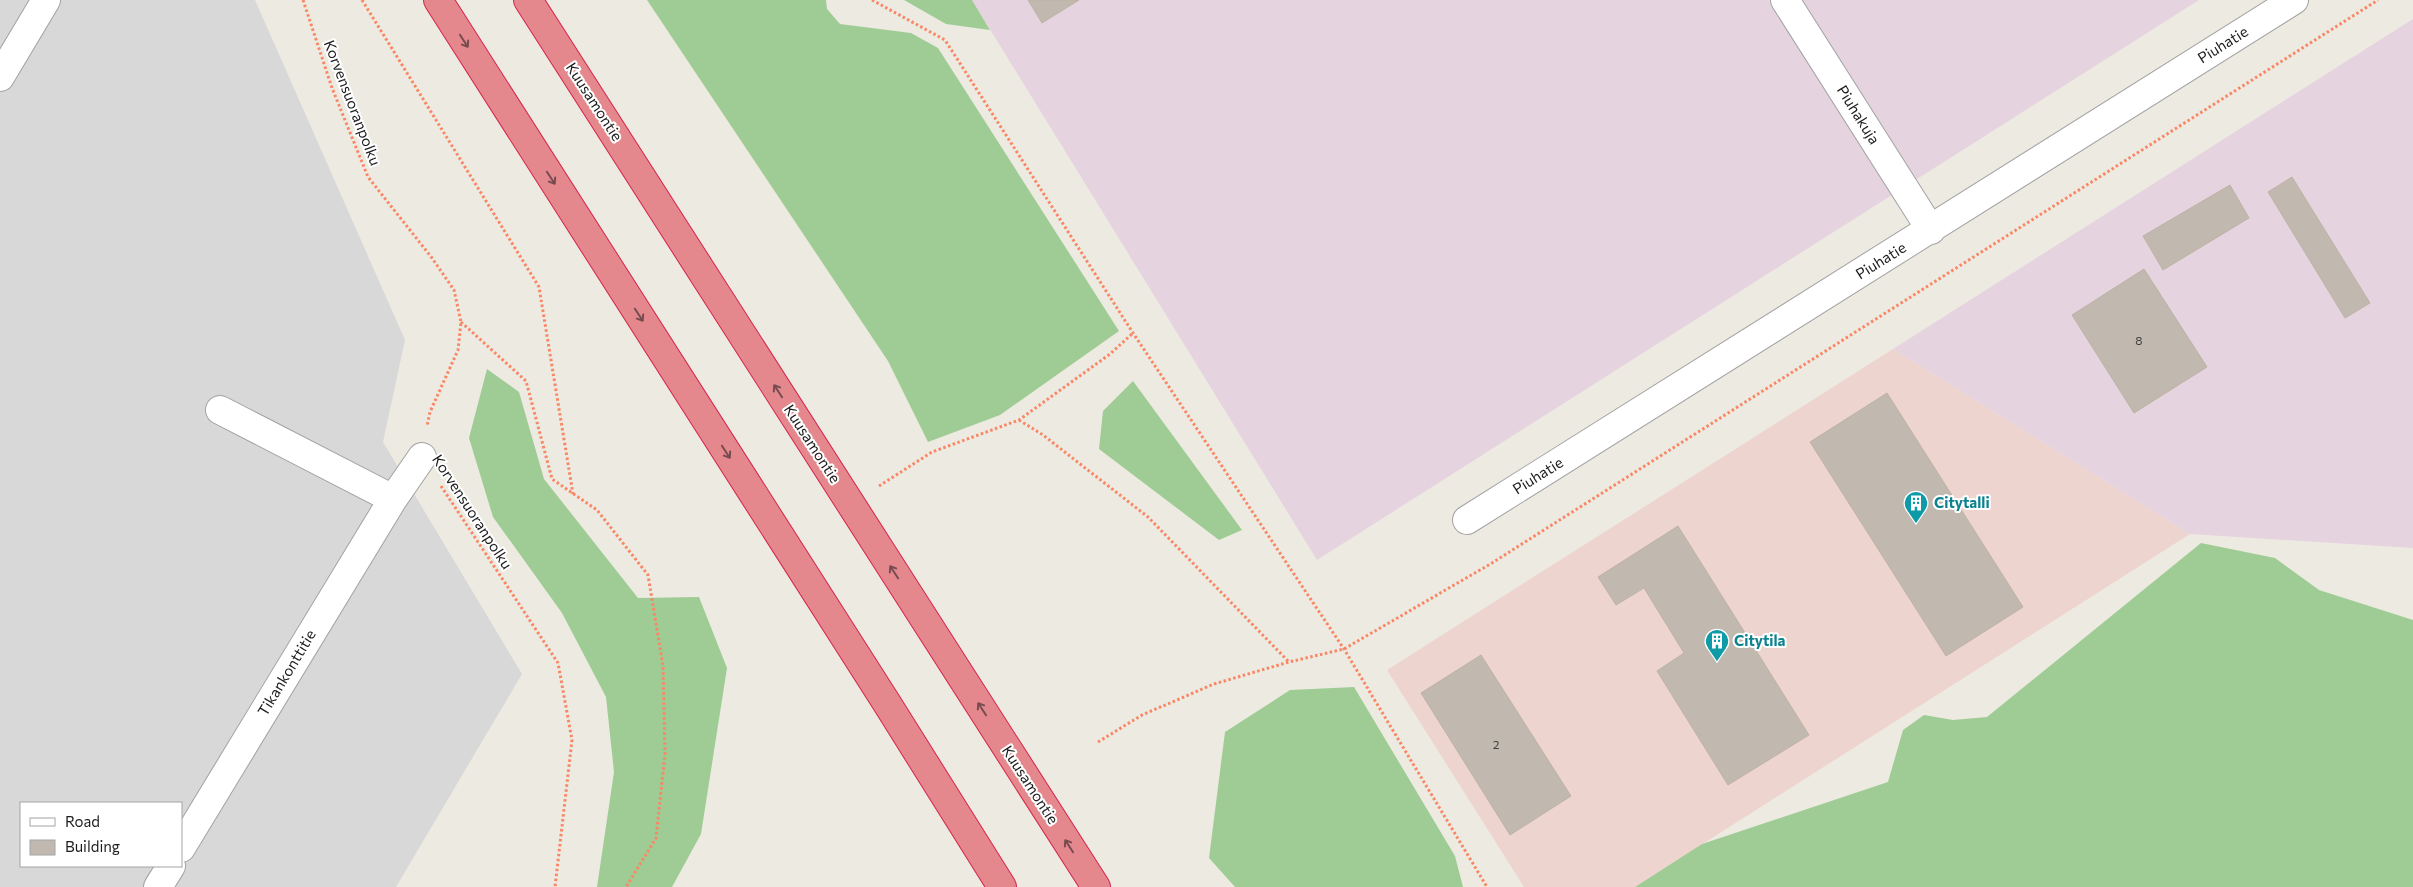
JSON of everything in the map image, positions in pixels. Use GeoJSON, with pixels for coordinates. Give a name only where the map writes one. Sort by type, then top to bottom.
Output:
{"type":"FeatureCollection","features":[{"type":"Feature","properties":{"kind":"highway"},"geometry":{"type":"LineString","coordinates":[[438,0],[883,696],[1002,887]]}},
{"type":"Feature","properties":{"kind":"highway","name":"Kuusamontie"},"geometry":{"type":"LineString","coordinates":[[528,0],[1096,887]]}},
{"type":"Feature","properties":{"kind":"street"},"geometry":{"type":"LineString","coordinates":[[0,77],[46,0]]}},
{"type":"Feature","properties":{"kind":"street","name":"Piuhakuja"},"geometry":{"type":"LineString","coordinates":[[1785,0],[1931,230]]}},
{"type":"Feature","properties":{"kind":"street","name":"Piuhatie"},"geometry":{"type":"LineString","coordinates":[[1467,520],[2294,0]]}},
{"type":"Feature","properties":{"kind":"street"},"geometry":{"type":"LineString","coordinates":[[220,410],[393,499]]}},
{"type":"Feature","properties":{"kind":"street","name":"Tikankonttitie"},"geometry":{"type":"LineString","coordinates":[[182,846],[393,499],[422,457]]}},
{"type":"Feature","properties":{"kind":"street"},"geometry":{"type":"LineString","coordinates":[[158,887],[170,867]]}},
{"type":"Feature","properties":{"kind":"path","name":"Korvensuoranpolku"},"geometry":{"type":"LineString","coordinates":[[303,0],[332,88],[368,177],[432,258],[454,290],[461,322],[458,350],[430,412],[422,457],[558,663],[572,740],[554,887]]}},
{"type":"Feature","properties":{"kind":"path"},"geometry":{"type":"LineString","coordinates":[[362,0],[539,286],[574,494]]}},
{"type":"Feature","properties":{"kind":"path"},"geometry":{"type":"LineString","coordinates":[[872,0],[945,40],[1132,333],[1344,649],[1487,887]]}},
{"type":"Feature","properties":{"kind":"path"},"geometry":{"type":"LineString","coordinates":[[1098,742],[1142,715],[1214,684],[1289,662],[1344,649],[1492,564],[2378,0]]}},
{"type":"Feature","properties":{"kind":"path"},"geometry":{"type":"LineString","coordinates":[[461,322],[526,381],[552,479],[597,510],[648,575],[663,666],[665,754],[656,838],[626,887]]}},
{"type":"Feature","properties":{"kind":"path"},"geometry":{"type":"LineString","coordinates":[[850,504],[932,452],[1019,420],[1110,354],[1132,333]]}},
{"type":"Feature","properties":{"kind":"path"},"geometry":{"type":"LineString","coordinates":[[1019,420],[1043,435],[1148,517],[1289,662]]}},
{"type":"Feature","properties":{"kind":"shaded area"},"geometry":{"type":"Polygon","coordinates":[[[0,0],[255,0],[405,340],[383,442],[522,674],[396,887],[0,887],[0,0]]]}},
{"type":"Feature","properties":{"kind":"shaded area"},"geometry":{"type":"Polygon","coordinates":[[[972,0],[2199,0],[1317,560],[972,0]]]}},
{"type":"Feature","properties":{"kind":"shaded area"},"geometry":{"type":"Polygon","coordinates":[[[2413,19],[2413,548],[2190,534],[1893,349],[2413,19]]]}},
{"type":"Feature","properties":{"kind":"shaded area"},"geometry":{"type":"Polygon","coordinates":[[[1893,349],[2190,534],[1635,887],[1524,887],[1387,670],[1893,349]]]}},
{"type":"Feature","properties":{"kind":"green space"},"geometry":{"type":"Polygon","coordinates":[[[647,0],[826,0],[827,9],[840,24],[911,33],[938,48],[1119,331],[1000,415],[928,442],[888,361],[647,0]]]}},
{"type":"Feature","properties":{"kind":"green space"},"geometry":{"type":"Polygon","coordinates":[[[904,0],[972,0],[990,30],[946,24],[904,0]]]}},
{"type":"Feature","properties":{"kind":"green space"},"geometry":{"type":"Polygon","coordinates":[[[487,369],[519,392],[544,479],[638,598],[699,597],[727,668],[701,834],[672,887],[597,887],[614,772],[606,697],[562,613],[493,517],[469,438],[487,369]]]}},
{"type":"Feature","properties":{"kind":"green space"},"geometry":{"type":"Polygon","coordinates":[[[1133,381],[1242,530],[1219,540],[1099,449],[1103,411],[1133,381]]]}},
{"type":"Feature","properties":{"kind":"green space"},"geometry":{"type":"Polygon","coordinates":[[[2201,543],[2275,558],[2319,590],[2413,620],[2413,887],[1635,887],[1702,844],[1888,782],[1903,730],[1924,715],[1953,720],[1987,717],[2201,543]]]}},
{"type":"Feature","properties":{"kind":"green space"},"geometry":{"type":"Polygon","coordinates":[[[1354,687],[1455,856],[1463,887],[1235,887],[1209,858],[1225,732],[1290,690],[1354,687]]]}},
{"type":"Feature","properties":{"kind":"building"},"geometry":{"type":"Polygon","coordinates":[[[1028,0],[1079,0],[1042,23],[1028,0]]]}},
{"type":"Feature","properties":{"kind":"building"},"geometry":{"type":"Polygon","coordinates":[[[2292,177],[2370,303],[2345,318],[2268,192],[2292,177]]]}},
{"type":"Feature","properties":{"kind":"building"},"geometry":{"type":"Polygon","coordinates":[[[2230,185],[2249,218],[2163,270],[2143,236],[2230,185]]]}},
{"type":"Feature","properties":{"kind":"building"},"geometry":{"type":"Polygon","coordinates":[[[2144,269],[2207,367],[2134,413],[2072,315],[2144,269]]]}},
{"type":"Feature","properties":{"kind":"building","name":"Citytalli"},"geometry":{"type":"Polygon","coordinates":[[[1887,393],[2023,607],[1946,656],[1810,442],[1887,393]]]}},
{"type":"Feature","properties":{"kind":"building","name":"Citytila"},"geometry":{"type":"Polygon","coordinates":[[[1678,526],[1809,735],[1728,785],[1657,671],[1684,653],[1644,588],[1616,605],[1598,577],[1678,526]]]}},
{"type":"Feature","properties":{"kind":"building"},"geometry":{"type":"Polygon","coordinates":[[[1481,655],[1571,796],[1510,835],[1421,693],[1481,655]]]}},
{"type":"Feature","properties":{"kind":"place","name":"Citytalli"},"geometry":{"type":"Point","coordinates":[1916,524]}},
{"type":"Feature","properties":{"kind":"place","name":"Citytila"},"geometry":{"type":"Point","coordinates":[1717,662]}}]}
